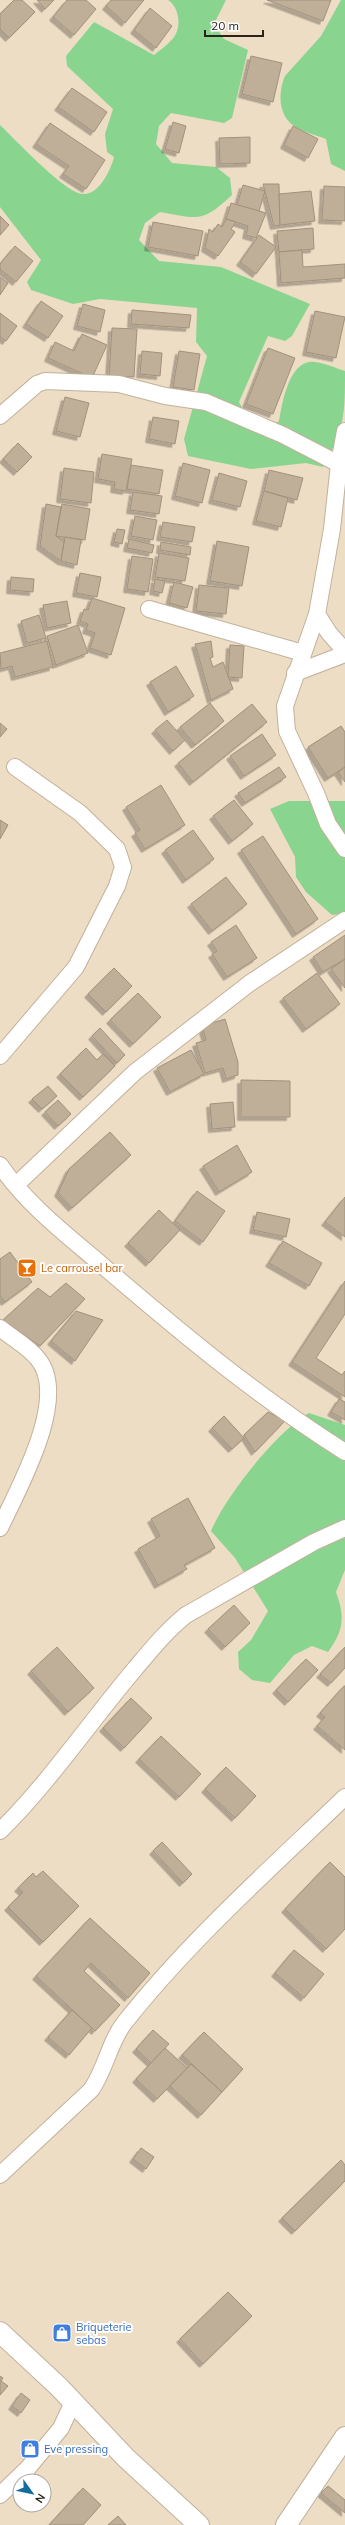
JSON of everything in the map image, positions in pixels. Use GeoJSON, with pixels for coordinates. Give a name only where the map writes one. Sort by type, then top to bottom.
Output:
{"type":"FeatureCollection","features":[{"type":"Feature","properties":{"kind":"street"},"geometry":{"type":"LineString","coordinates":[[0,416],[37,384],[45,381],[119,384],[165,396],[206,402],[283,435],[338,464]]}},
{"type":"Feature","properties":{"kind":"street"},"geometry":{"type":"LineString","coordinates":[[345,431],[338,464],[332,529],[317,614],[295,673],[285,706],[287,731],[316,793],[328,824],[345,849]]}},
{"type":"Feature","properties":{"kind":"street"},"geometry":{"type":"LineString","coordinates":[[149,609],[303,653]]}},
{"type":"Feature","properties":{"kind":"street"},"geometry":{"type":"LineString","coordinates":[[295,673],[345,653],[329,633],[317,614]]}},
{"type":"Feature","properties":{"kind":"street"},"geometry":{"type":"LineString","coordinates":[[0,1056],[76,968],[116,886],[122,867],[117,849],[80,813],[15,767]]}},
{"type":"Feature","properties":{"kind":"street"},"geometry":{"type":"LineString","coordinates":[[16,1185],[135,1072],[250,983],[345,920]]}},
{"type":"Feature","properties":{"kind":"street"},"geometry":{"type":"LineString","coordinates":[[0,1165],[16,1185],[48,1218],[202,1349],[306,1428],[345,1452]]}},
{"type":"Feature","properties":{"kind":"street"},"geometry":{"type":"LineString","coordinates":[[0,1328],[38,1359],[46,1378],[48,1396],[40,1441],[0,1528]]}},
{"type":"Feature","properties":{"kind":"street"},"geometry":{"type":"LineString","coordinates":[[0,1831],[18,1814],[97,1713],[169,1629],[186,1615],[206,1603],[314,1542],[345,1528]]}},
{"type":"Feature","properties":{"kind":"street"},"geometry":{"type":"LineString","coordinates":[[0,2176],[91,2090],[101,2077],[124,2024],[198,1939],[345,1797]]}},
{"type":"Feature","properties":{"kind":"street"},"geometry":{"type":"LineString","coordinates":[[0,2332],[73,2402],[126,2458],[199,2525]]}},
{"type":"Feature","properties":{"kind":"street"},"geometry":{"type":"LineString","coordinates":[[0,2495],[28,2468],[61,2428],[73,2402]]}},
{"type":"Feature","properties":{"kind":"street"},"geometry":{"type":"LineString","coordinates":[[286,2525],[345,2437]]}},
{"type":"Feature","properties":{"kind":"green space"},"geometry":{"type":"Polygon","coordinates":[[[168,0],[226,0],[214,24],[224,39],[248,50],[232,118],[224,123],[171,113],[159,126],[156,144],[172,163],[216,167],[230,178],[232,195],[214,210],[199,217],[160,212],[145,223],[139,240],[159,261],[221,267],[310,304],[292,336],[285,341],[268,336],[239,402],[247,417],[272,426],[279,421],[288,384],[293,374],[299,367],[306,363],[315,362],[326,364],[345,371],[344,410],[340,431],[323,467],[306,463],[251,469],[188,456],[184,439],[207,356],[196,342],[197,308],[100,299],[73,304],[31,290],[27,282],[41,260],[0,207],[0,125],[52,175],[74,191],[82,194],[88,193],[94,191],[99,186],[107,175],[114,157],[107,152],[105,134],[113,109],[67,66],[66,56],[94,22],[154,55],[172,40],[178,28],[179,22],[177,12],[172,3],[168,0]]]}},
{"type":"Feature","properties":{"kind":"green space"},"geometry":{"type":"Polygon","coordinates":[[[341,0],[345,0],[345,171],[331,164],[326,139],[294,126],[285,116],[281,103],[281,89],[285,76],[321,36],[341,0]]]}},
{"type":"Feature","properties":{"kind":"green space"},"geometry":{"type":"Polygon","coordinates":[[[289,801],[345,801],[345,913],[332,915],[306,892],[296,877],[295,857],[270,809],[289,801]]]}},
{"type":"Feature","properties":{"kind":"green space"},"geometry":{"type":"Polygon","coordinates":[[[309,1413],[345,1425],[345,1570],[336,1592],[342,1616],[340,1630],[328,1652],[312,1646],[294,1655],[270,1683],[252,1680],[239,1669],[238,1652],[251,1640],[268,1611],[235,1558],[211,1531],[228,1501],[253,1466],[282,1434],[309,1413]]]}},
{"type":"Feature","properties":{"kind":"building"},"geometry":{"type":"Polygon","coordinates":[[[14,0],[22,0],[35,12],[9,38],[0,29],[0,14],[14,0]]]}},
{"type":"Feature","properties":{"kind":"building"},"geometry":{"type":"Polygon","coordinates":[[[37,0],[54,0],[45,9],[37,0]]]}},
{"type":"Feature","properties":{"kind":"building"},"geometry":{"type":"Polygon","coordinates":[[[67,0],[86,0],[96,9],[74,35],[53,17],[67,0]]]}},
{"type":"Feature","properties":{"kind":"building"},"geometry":{"type":"Polygon","coordinates":[[[111,0],[144,0],[125,23],[106,6],[111,0]]]}},
{"type":"Feature","properties":{"kind":"building"},"geometry":{"type":"Polygon","coordinates":[[[267,0],[331,0],[323,21],[267,0]]]}},
{"type":"Feature","properties":{"kind":"building"},"geometry":{"type":"Polygon","coordinates":[[[150,8],[172,26],[156,48],[134,30],[150,8]]]}},
{"type":"Feature","properties":{"kind":"building"},"geometry":{"type":"Polygon","coordinates":[[[251,56],[282,63],[273,102],[242,94],[251,56]]]}},
{"type":"Feature","properties":{"kind":"building"},"geometry":{"type":"Polygon","coordinates":[[[72,88],[107,112],[94,132],[58,107],[72,88]]]}},
{"type":"Feature","properties":{"kind":"building"},"geometry":{"type":"Polygon","coordinates":[[[173,122],[186,126],[179,153],[165,149],[173,122]]]}},
{"type":"Feature","properties":{"kind":"building"},"geometry":{"type":"Polygon","coordinates":[[[50,123],[105,160],[86,189],[63,174],[69,166],[36,144],[50,123]]]}},
{"type":"Feature","properties":{"kind":"building"},"geometry":{"type":"Polygon","coordinates":[[[293,126],[318,139],[308,158],[284,145],[293,126]]]}},
{"type":"Feature","properties":{"kind":"building"},"geometry":{"type":"Polygon","coordinates":[[[250,137],[250,163],[220,164],[219,138],[250,137]]]}},
{"type":"Feature","properties":{"kind":"building"},"geometry":{"type":"Polygon","coordinates":[[[263,184],[279,184],[280,225],[274,226],[263,184]]]}},
{"type":"Feature","properties":{"kind":"building"},"geometry":{"type":"Polygon","coordinates":[[[243,185],[265,191],[259,211],[237,205],[243,185]]]}},
{"type":"Feature","properties":{"kind":"building"},"geometry":{"type":"Polygon","coordinates":[[[324,186],[345,187],[345,221],[322,220],[324,186]]]}},
{"type":"Feature","properties":{"kind":"building"},"geometry":{"type":"Polygon","coordinates":[[[311,191],[315,221],[280,225],[279,194],[311,191]]]}},
{"type":"Feature","properties":{"kind":"building"},"geometry":{"type":"Polygon","coordinates":[[[231,203],[266,213],[256,238],[246,235],[248,226],[226,219],[231,203]]]}},
{"type":"Feature","properties":{"kind":"building"},"geometry":{"type":"Polygon","coordinates":[[[0,216],[9,225],[0,235],[0,216]]]}},
{"type":"Feature","properties":{"kind":"building"},"geometry":{"type":"Polygon","coordinates":[[[226,219],[236,222],[231,229],[235,232],[218,256],[205,248],[209,229],[213,232],[218,224],[222,227],[226,219]]]}},
{"type":"Feature","properties":{"kind":"building"},"geometry":{"type":"Polygon","coordinates":[[[153,222],[203,231],[198,256],[148,247],[153,222]]]}},
{"type":"Feature","properties":{"kind":"building"},"geometry":{"type":"Polygon","coordinates":[[[313,228],[314,249],[279,252],[277,231],[313,228]]]}},
{"type":"Feature","properties":{"kind":"building"},"geometry":{"type":"Polygon","coordinates":[[[259,235],[276,247],[256,274],[240,262],[259,235]]]}},
{"type":"Feature","properties":{"kind":"building"},"geometry":{"type":"Polygon","coordinates":[[[15,246],[33,261],[16,282],[0,269],[0,264],[15,246]]]}},
{"type":"Feature","properties":{"kind":"building"},"geometry":{"type":"Polygon","coordinates":[[[302,250],[303,267],[345,264],[345,278],[281,283],[279,252],[302,250]]]}},
{"type":"Feature","properties":{"kind":"building"},"geometry":{"type":"Polygon","coordinates":[[[0,277],[8,283],[0,295],[0,277]]]}},
{"type":"Feature","properties":{"kind":"building"},"geometry":{"type":"Polygon","coordinates":[[[41,301],[63,316],[48,338],[26,324],[41,301]]]}},
{"type":"Feature","properties":{"kind":"building"},"geometry":{"type":"Polygon","coordinates":[[[83,304],[105,310],[100,332],[77,326],[83,304]]]}},
{"type":"Feature","properties":{"kind":"building"},"geometry":{"type":"Polygon","coordinates":[[[132,310],[191,315],[189,328],[131,324],[132,310]]]}},
{"type":"Feature","properties":{"kind":"building"},"geometry":{"type":"Polygon","coordinates":[[[315,311],[345,317],[336,358],[306,352],[315,311]]]}},
{"type":"Feature","properties":{"kind":"building"},"geometry":{"type":"Polygon","coordinates":[[[0,313],[17,326],[6,341],[0,337],[0,313]]]}},
{"type":"Feature","properties":{"kind":"building"},"geometry":{"type":"Polygon","coordinates":[[[112,328],[137,329],[134,377],[109,376],[112,328]]]}},
{"type":"Feature","properties":{"kind":"building"},"geometry":{"type":"Polygon","coordinates":[[[82,334],[107,345],[92,378],[48,358],[55,342],[74,351],[82,334]]]}},
{"type":"Feature","properties":{"kind":"building"},"geometry":{"type":"Polygon","coordinates":[[[268,348],[295,358],[273,414],[246,404],[268,348]]]}},
{"type":"Feature","properties":{"kind":"building"},"geometry":{"type":"Polygon","coordinates":[[[142,351],[162,353],[160,376],[140,374],[142,351]]]}},
{"type":"Feature","properties":{"kind":"building"},"geometry":{"type":"Polygon","coordinates":[[[179,351],[200,354],[194,390],[173,387],[179,351]]]}},
{"type":"Feature","properties":{"kind":"building"},"geometry":{"type":"Polygon","coordinates":[[[65,397],[89,403],[80,437],[56,431],[65,397]]]}},
{"type":"Feature","properties":{"kind":"building"},"geometry":{"type":"Polygon","coordinates":[[[153,417],[179,421],[175,444],[149,439],[153,417]]]}},
{"type":"Feature","properties":{"kind":"building"},"geometry":{"type":"Polygon","coordinates":[[[18,443],[32,457],[17,472],[3,459],[18,443]]]}},
{"type":"Feature","properties":{"kind":"building"},"geometry":{"type":"Polygon","coordinates":[[[102,454],[132,459],[126,491],[114,489],[115,482],[98,479],[102,454]]]}},
{"type":"Feature","properties":{"kind":"building"},"geometry":{"type":"Polygon","coordinates":[[[183,463],[210,470],[202,503],[175,496],[183,463]]]}},
{"type":"Feature","properties":{"kind":"building"},"geometry":{"type":"Polygon","coordinates":[[[131,465],[163,470],[159,494],[127,489],[131,465]]]}},
{"type":"Feature","properties":{"kind":"building"},"geometry":{"type":"Polygon","coordinates":[[[64,468],[94,472],[91,503],[60,499],[64,468]]]}},
{"type":"Feature","properties":{"kind":"building"},"geometry":{"type":"Polygon","coordinates":[[[269,470],[303,478],[297,500],[264,491],[269,470]]]}},
{"type":"Feature","properties":{"kind":"building"},"geometry":{"type":"Polygon","coordinates":[[[219,473],[247,481],[240,507],[212,500],[219,473]]]}},
{"type":"Feature","properties":{"kind":"building"},"geometry":{"type":"Polygon","coordinates":[[[264,491],[288,498],[281,527],[256,521],[264,491]]]}},
{"type":"Feature","properties":{"kind":"building"},"geometry":{"type":"Polygon","coordinates":[[[133,492],[162,496],[159,514],[130,510],[133,492]]]}},
{"type":"Feature","properties":{"kind":"building"},"geometry":{"type":"Polygon","coordinates":[[[46,504],[61,507],[56,536],[64,542],[61,561],[40,546],[46,504]]]}},
{"type":"Feature","properties":{"kind":"building"},"geometry":{"type":"Polygon","coordinates":[[[62,504],[90,509],[85,540],[56,536],[62,504]]]}},
{"type":"Feature","properties":{"kind":"building"},"geometry":{"type":"Polygon","coordinates":[[[135,516],[157,520],[153,540],[131,536],[135,516]]]}},
{"type":"Feature","properties":{"kind":"building"},"geometry":{"type":"Polygon","coordinates":[[[163,522],[195,527],[192,542],[160,537],[163,522]]]}},
{"type":"Feature","properties":{"kind":"building"},"geometry":{"type":"Polygon","coordinates":[[[117,529],[125,530],[122,544],[114,542],[117,529]]]}},
{"type":"Feature","properties":{"kind":"building"},"geometry":{"type":"Polygon","coordinates":[[[65,537],[81,540],[77,565],[61,561],[65,537]]]}},
{"type":"Feature","properties":{"kind":"building"},"geometry":{"type":"Polygon","coordinates":[[[129,539],[154,545],[152,553],[127,548],[129,539]]]}},
{"type":"Feature","properties":{"kind":"building"},"geometry":{"type":"Polygon","coordinates":[[[217,541],[249,547],[242,586],[210,581],[217,541]]]}},
{"type":"Feature","properties":{"kind":"building"},"geometry":{"type":"Polygon","coordinates":[[[161,542],[191,547],[190,555],[160,550],[161,542]]]}},
{"type":"Feature","properties":{"kind":"building"},"geometry":{"type":"Polygon","coordinates":[[[159,553],[189,558],[185,581],[155,577],[159,553]]]}},
{"type":"Feature","properties":{"kind":"building"},"geometry":{"type":"Polygon","coordinates":[[[132,556],[153,559],[148,592],[127,589],[132,556]]]}},
{"type":"Feature","properties":{"kind":"building"},"geometry":{"type":"Polygon","coordinates":[[[80,573],[101,577],[97,597],[76,593],[80,573]]]}},
{"type":"Feature","properties":{"kind":"building"},"geometry":{"type":"Polygon","coordinates":[[[11,577],[34,579],[33,592],[10,590],[11,577]]]}},
{"type":"Feature","properties":{"kind":"building"},"geometry":{"type":"Polygon","coordinates":[[[155,579],[165,581],[162,593],[153,591],[155,579]]]}},
{"type":"Feature","properties":{"kind":"building"},"geometry":{"type":"Polygon","coordinates":[[[174,582],[193,587],[187,608],[169,603],[174,582]]]}},
{"type":"Feature","properties":{"kind":"building"},"geometry":{"type":"Polygon","coordinates":[[[199,585],[229,588],[226,614],[196,611],[199,585]]]}},
{"type":"Feature","properties":{"kind":"building"},"geometry":{"type":"Polygon","coordinates":[[[92,598],[125,608],[111,655],[90,648],[95,633],[86,630],[88,624],[80,621],[84,609],[88,610],[92,598]]]}},
{"type":"Feature","properties":{"kind":"building"},"geometry":{"type":"Polygon","coordinates":[[[67,601],[71,623],[47,628],[43,605],[67,601]]]}},
{"type":"Feature","properties":{"kind":"building"},"geometry":{"type":"Polygon","coordinates":[[[39,615],[46,638],[27,643],[21,621],[39,615]]]}},
{"type":"Feature","properties":{"kind":"building"},"geometry":{"type":"Polygon","coordinates":[[[78,625],[88,653],[56,665],[47,636],[78,625]]]}},
{"type":"Feature","properties":{"kind":"building"},"geometry":{"type":"Polygon","coordinates":[[[47,641],[53,667],[15,677],[12,666],[1,669],[0,653],[47,641]]]}},
{"type":"Feature","properties":{"kind":"building"},"geometry":{"type":"Polygon","coordinates":[[[211,641],[213,657],[210,658],[213,667],[223,662],[233,689],[211,700],[195,644],[211,641]]]}},
{"type":"Feature","properties":{"kind":"building"},"geometry":{"type":"Polygon","coordinates":[[[230,645],[244,646],[242,678],[228,677],[230,645]]]}},
{"type":"Feature","properties":{"kind":"building"},"geometry":{"type":"Polygon","coordinates":[[[176,666],[194,696],[168,712],[150,682],[176,666]]]}},
{"type":"Feature","properties":{"kind":"building"},"geometry":{"type":"Polygon","coordinates":[[[210,703],[224,721],[195,745],[180,727],[210,703]]]}},
{"type":"Feature","properties":{"kind":"building"},"geometry":{"type":"Polygon","coordinates":[[[252,704],[267,722],[193,782],[178,763],[252,704]]]}},
{"type":"Feature","properties":{"kind":"building"},"geometry":{"type":"Polygon","coordinates":[[[167,720],[185,740],[173,751],[155,730],[167,720]]]}},
{"type":"Feature","properties":{"kind":"building"},"geometry":{"type":"Polygon","coordinates":[[[0,723],[7,729],[0,737],[0,723]]]}},
{"type":"Feature","properties":{"kind":"building"},"geometry":{"type":"Polygon","coordinates":[[[341,726],[345,732],[345,767],[328,778],[308,747],[341,726]]]}},
{"type":"Feature","properties":{"kind":"building"},"geometry":{"type":"Polygon","coordinates":[[[262,734],[276,755],[244,776],[230,756],[262,734]]]}},
{"type":"Feature","properties":{"kind":"building"},"geometry":{"type":"Polygon","coordinates":[[[279,767],[286,777],[245,803],[238,793],[279,767]]]}},
{"type":"Feature","properties":{"kind":"building"},"geometry":{"type":"Polygon","coordinates":[[[345,767],[345,782],[338,772],[345,767]]]}},
{"type":"Feature","properties":{"kind":"building"},"geometry":{"type":"Polygon","coordinates":[[[161,785],[185,825],[145,849],[135,833],[140,830],[126,807],[161,785]]]}},
{"type":"Feature","properties":{"kind":"building"},"geometry":{"type":"Polygon","coordinates":[[[234,800],[253,824],[232,841],[213,816],[234,800]]]}},
{"type":"Feature","properties":{"kind":"building"},"geometry":{"type":"Polygon","coordinates":[[[0,820],[8,825],[0,839],[0,820]]]}},
{"type":"Feature","properties":{"kind":"building"},"geometry":{"type":"Polygon","coordinates":[[[193,830],[214,859],[186,880],[165,850],[193,830]]]}},
{"type":"Feature","properties":{"kind":"building"},"geometry":{"type":"Polygon","coordinates":[[[263,836],[318,919],[296,934],[241,850],[263,836]]]}},
{"type":"Feature","properties":{"kind":"building"},"geometry":{"type":"Polygon","coordinates":[[[226,877],[247,904],[212,931],[191,904],[226,877]]]}},
{"type":"Feature","properties":{"kind":"building"},"geometry":{"type":"Polygon","coordinates":[[[236,925],[257,958],[227,977],[212,954],[217,951],[211,942],[236,925]]]}},
{"type":"Feature","properties":{"kind":"building"},"geometry":{"type":"Polygon","coordinates":[[[345,935],[345,959],[323,972],[313,957],[345,935]]]}},
{"type":"Feature","properties":{"kind":"building"},"geometry":{"type":"Polygon","coordinates":[[[345,959],[345,988],[331,969],[345,959]]]}},
{"type":"Feature","properties":{"kind":"building"},"geometry":{"type":"Polygon","coordinates":[[[114,968],[132,986],[106,1012],[88,994],[114,968]]]}},
{"type":"Feature","properties":{"kind":"building"},"geometry":{"type":"Polygon","coordinates":[[[317,973],[340,1004],[306,1029],[283,998],[317,973]]]}},
{"type":"Feature","properties":{"kind":"building"},"geometry":{"type":"Polygon","coordinates":[[[138,993],[161,1017],[133,1044],[110,1020],[138,993]]]}},
{"type":"Feature","properties":{"kind":"building"},"geometry":{"type":"Polygon","coordinates":[[[225,1019],[238,1062],[238,1075],[226,1079],[223,1068],[205,1073],[196,1043],[206,1040],[202,1026],[225,1019]]]}},
{"type":"Feature","properties":{"kind":"building"},"geometry":{"type":"Polygon","coordinates":[[[100,1028],[125,1055],[117,1063],[92,1036],[100,1028]]]}},
{"type":"Feature","properties":{"kind":"building"},"geometry":{"type":"Polygon","coordinates":[[[86,1048],[97,1060],[103,1054],[115,1066],[83,1097],[60,1074],[86,1048]]]}},
{"type":"Feature","properties":{"kind":"building"},"geometry":{"type":"Polygon","coordinates":[[[191,1050],[204,1074],[170,1092],[157,1068],[191,1050]]]}},
{"type":"Feature","properties":{"kind":"building"},"geometry":{"type":"Polygon","coordinates":[[[241,1080],[290,1081],[290,1117],[241,1117],[241,1080]]]}},
{"type":"Feature","properties":{"kind":"building"},"geometry":{"type":"Polygon","coordinates":[[[48,1086],[57,1096],[42,1109],[32,1099],[48,1086]]]}},
{"type":"Feature","properties":{"kind":"building"},"geometry":{"type":"Polygon","coordinates":[[[58,1100],[71,1114],[58,1126],[45,1112],[58,1100]]]}},
{"type":"Feature","properties":{"kind":"building"},"geometry":{"type":"Polygon","coordinates":[[[233,1102],[235,1127],[212,1129],[210,1104],[233,1102]]]}},
{"type":"Feature","properties":{"kind":"building"},"geometry":{"type":"Polygon","coordinates":[[[110,1132],[131,1155],[72,1208],[58,1193],[69,1169],[110,1132]]]}},
{"type":"Feature","properties":{"kind":"building"},"geometry":{"type":"Polygon","coordinates":[[[237,1145],[252,1172],[219,1192],[203,1166],[237,1145]]]}},
{"type":"Feature","properties":{"kind":"building"},"geometry":{"type":"Polygon","coordinates":[[[197,1191],[225,1211],[203,1242],[175,1221],[197,1191]]]}},
{"type":"Feature","properties":{"kind":"building"},"geometry":{"type":"Polygon","coordinates":[[[345,1197],[345,1237],[325,1222],[345,1197]]]}},
{"type":"Feature","properties":{"kind":"building"},"geometry":{"type":"Polygon","coordinates":[[[159,1210],[180,1230],[149,1263],[128,1243],[159,1210]]]}},
{"type":"Feature","properties":{"kind":"building"},"geometry":{"type":"Polygon","coordinates":[[[257,1212],[290,1219],[286,1237],[253,1230],[257,1212]]]}},
{"type":"Feature","properties":{"kind":"building"},"geometry":{"type":"Polygon","coordinates":[[[283,1241],[322,1263],[309,1286],[269,1263],[283,1241]]]}},
{"type":"Feature","properties":{"kind":"building"},"geometry":{"type":"Polygon","coordinates":[[[10,1252],[32,1282],[5,1302],[0,1296],[0,1259],[10,1252]]]}},
{"type":"Feature","properties":{"kind":"building"},"geometry":{"type":"Polygon","coordinates":[[[345,1281],[345,1314],[316,1358],[342,1375],[345,1371],[345,1397],[292,1362],[345,1281]]]}},
{"type":"Feature","properties":{"kind":"building"},"geometry":{"type":"Polygon","coordinates":[[[66,1283],[85,1299],[40,1346],[3,1320],[38,1288],[50,1297],[66,1283]]]}},
{"type":"Feature","properties":{"kind":"building"},"geometry":{"type":"Polygon","coordinates":[[[76,1311],[103,1320],[75,1361],[51,1341],[76,1311]]]}},
{"type":"Feature","properties":{"kind":"building"},"geometry":{"type":"Polygon","coordinates":[[[339,1399],[345,1402],[345,1420],[331,1412],[339,1399]]]}},
{"type":"Feature","properties":{"kind":"building"},"geometry":{"type":"Polygon","coordinates":[[[268,1412],[285,1421],[255,1452],[244,1435],[268,1412]]]}},
{"type":"Feature","properties":{"kind":"building"},"geometry":{"type":"Polygon","coordinates":[[[224,1416],[244,1438],[232,1449],[212,1428],[224,1416]]]}},
{"type":"Feature","properties":{"kind":"building"},"geometry":{"type":"Polygon","coordinates":[[[188,1498],[215,1548],[184,1565],[187,1569],[158,1585],[138,1549],[160,1536],[151,1519],[188,1498]]]}},
{"type":"Feature","properties":{"kind":"building"},"geometry":{"type":"Polygon","coordinates":[[[234,1605],[250,1623],[225,1647],[208,1629],[234,1605]]]}},
{"type":"Feature","properties":{"kind":"building"},"geometry":{"type":"Polygon","coordinates":[[[57,1647],[94,1688],[68,1712],[31,1671],[57,1647]]]}},
{"type":"Feature","properties":{"kind":"building"},"geometry":{"type":"Polygon","coordinates":[[[345,1647],[345,1668],[331,1683],[320,1674],[345,1647]]]}},
{"type":"Feature","properties":{"kind":"building"},"geometry":{"type":"Polygon","coordinates":[[[306,1659],[318,1670],[288,1702],[276,1690],[306,1659]]]}},
{"type":"Feature","properties":{"kind":"building"},"geometry":{"type":"Polygon","coordinates":[[[344,1686],[345,1750],[317,1726],[325,1717],[320,1713],[344,1686]]]}},
{"type":"Feature","properties":{"kind":"building"},"geometry":{"type":"Polygon","coordinates":[[[131,1698],[152,1718],[124,1748],[103,1728],[131,1698]]]}},
{"type":"Feature","properties":{"kind":"building"},"geometry":{"type":"Polygon","coordinates":[[[161,1736],[201,1774],[179,1797],[139,1759],[161,1736]]]}},
{"type":"Feature","properties":{"kind":"building"},"geometry":{"type":"Polygon","coordinates":[[[226,1767],[256,1796],[235,1818],[205,1789],[226,1767]]]}},
{"type":"Feature","properties":{"kind":"building"},"geometry":{"type":"Polygon","coordinates":[[[162,1842],[192,1874],[183,1883],[153,1851],[162,1842]]]}},
{"type":"Feature","properties":{"kind":"building"},"geometry":{"type":"Polygon","coordinates":[[[330,1862],[345,1877],[345,1929],[326,1949],[285,1909],[330,1862]]]}},
{"type":"Feature","properties":{"kind":"building"},"geometry":{"type":"Polygon","coordinates":[[[43,1871],[79,1906],[43,1942],[8,1907],[23,1892],[18,1888],[33,1873],[36,1877],[43,1871]]]}},
{"type":"Feature","properties":{"kind":"building"},"geometry":{"type":"Polygon","coordinates":[[[90,1918],[150,1973],[128,1998],[91,1963],[84,1971],[120,2005],[95,2031],[36,1976],[90,1918]]]}},
{"type":"Feature","properties":{"kind":"building"},"geometry":{"type":"Polygon","coordinates":[[[294,1950],[324,1974],[304,1998],[275,1973],[294,1950]]]}},
{"type":"Feature","properties":{"kind":"building"},"geometry":{"type":"Polygon","coordinates":[[[72,2010],[92,2028],[69,2055],[48,2037],[72,2010]]]}},
{"type":"Feature","properties":{"kind":"building"},"geometry":{"type":"Polygon","coordinates":[[[153,2030],[169,2044],[151,2063],[136,2049],[153,2030]]]}},
{"type":"Feature","properties":{"kind":"building"},"geometry":{"type":"Polygon","coordinates":[[[204,2032],[243,2069],[222,2092],[182,2055],[204,2032]]]}},
{"type":"Feature","properties":{"kind":"building"},"geometry":{"type":"Polygon","coordinates":[[[165,2048],[187,2068],[157,2099],[136,2079],[165,2048]]]}},
{"type":"Feature","properties":{"kind":"building"},"geometry":{"type":"Polygon","coordinates":[[[191,2064],[222,2092],[201,2115],[170,2086],[191,2064]]]}},
{"type":"Feature","properties":{"kind":"building"},"geometry":{"type":"Polygon","coordinates":[[[141,2148],[154,2157],[146,2169],[133,2159],[141,2148]]]}},
{"type":"Feature","properties":{"kind":"building"},"geometry":{"type":"Polygon","coordinates":[[[341,2160],[345,2165],[345,2181],[295,2231],[282,2218],[341,2160]]]}},
{"type":"Feature","properties":{"kind":"building"},"geometry":{"type":"Polygon","coordinates":[[[228,2292],[252,2316],[203,2364],[180,2339],[228,2292]]]}},
{"type":"Feature","properties":{"kind":"building"},"geometry":{"type":"Polygon","coordinates":[[[0,2376],[3,2378],[1,2381],[8,2386],[0,2395],[0,2376]]]}},
{"type":"Feature","properties":{"kind":"building"},"geometry":{"type":"Polygon","coordinates":[[[21,2393],[30,2400],[21,2413],[12,2406],[21,2393]]]}},
{"type":"Feature","properties":{"kind":"building"},"geometry":{"type":"Polygon","coordinates":[[[328,2486],[345,2500],[345,2513],[321,2493],[328,2486]]]}},
{"type":"Feature","properties":{"kind":"building"},"geometry":{"type":"Polygon","coordinates":[[[83,2488],[101,2505],[83,2525],[49,2525],[83,2488]]]}},
{"type":"Feature","properties":{"kind":"building"},"geometry":{"type":"Polygon","coordinates":[[[118,2516],[126,2525],[108,2525],[118,2516]]]}},
{"type":"Feature","properties":{"kind":"place","name":"Le carrousel bar"},"geometry":{"type":"Point","coordinates":[27,1268]}},
{"type":"Feature","properties":{"kind":"place","name":"Briqueterie sebas"},"geometry":{"type":"Point","coordinates":[62,2333]}},
{"type":"Feature","properties":{"kind":"place","name":"Eve pressing"},"geometry":{"type":"Point","coordinates":[30,2449]}}]}
